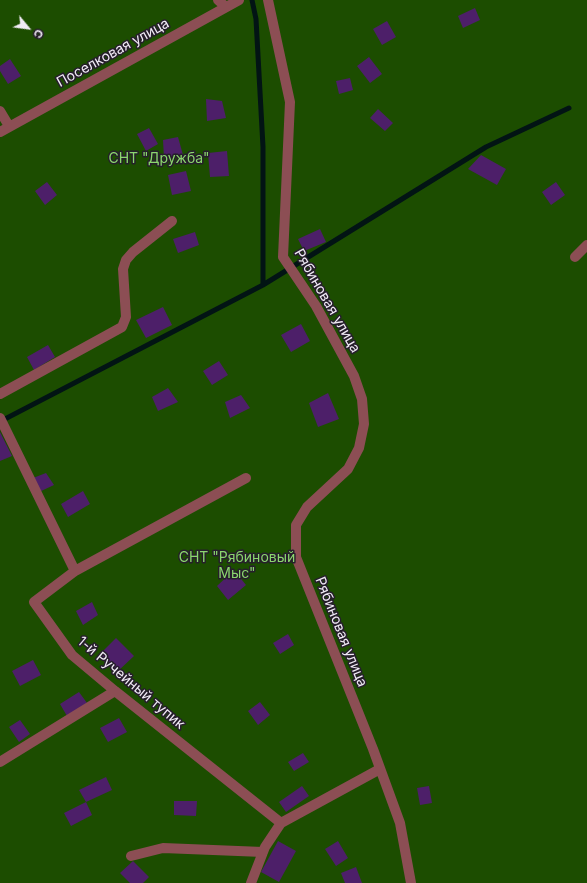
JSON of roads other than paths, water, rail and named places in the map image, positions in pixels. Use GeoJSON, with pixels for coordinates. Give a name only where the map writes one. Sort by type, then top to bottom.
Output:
{"type":"FeatureCollection","features":[{"type":"Feature","properties":{"kind":"street"},"geometry":{"type":"LineString","coordinates":[[218,0],[226,7]]}},
{"type":"Feature","properties":{"kind":"street","name":"Поселковая улица"},"geometry":{"type":"LineString","coordinates":[[0,132],[239,0]]}},
{"type":"Feature","properties":{"kind":"street","name":"Рябиновая улица"},"geometry":{"type":"LineString","coordinates":[[268,0],[290,102],[283,257],[316,306],[354,376],[362,399],[364,424],[359,448],[348,469],[307,507],[296,525],[296,557],[400,823],[411,883]]}},
{"type":"Feature","properties":{"kind":"street"},"geometry":{"type":"LineString","coordinates":[[0,111],[9,126]]}},
{"type":"Feature","properties":{"kind":"street"},"geometry":{"type":"LineString","coordinates":[[0,394],[122,327],[126,317],[123,269],[126,260],[133,252],[172,221]]}},
{"type":"Feature","properties":{"kind":"street"},"geometry":{"type":"LineString","coordinates":[[575,257],[587,245]]}},
{"type":"Feature","properties":{"kind":"street"},"geometry":{"type":"LineString","coordinates":[[0,418],[75,571],[246,478]]}},
{"type":"Feature","properties":{"kind":"street","name":"1-й Ручейный тупик"},"geometry":{"type":"LineString","coordinates":[[75,571],[34,602],[72,655],[281,823]]}},
{"type":"Feature","properties":{"kind":"street"},"geometry":{"type":"LineString","coordinates":[[0,762],[115,691]]}},
{"type":"Feature","properties":{"kind":"street"},"geometry":{"type":"LineString","coordinates":[[251,883],[265,847],[281,823],[380,769]]}},
{"type":"Feature","properties":{"kind":"street"},"geometry":{"type":"LineString","coordinates":[[131,856],[163,848],[263,852]]}},
{"type":"Feature","properties":{"kind":"waterway"},"geometry":{"type":"LineString","coordinates":[[252,0],[256,19],[263,147],[263,285]]}},
{"type":"Feature","properties":{"kind":"waterway"},"geometry":{"type":"LineString","coordinates":[[1,421],[263,285],[486,147],[569,108]]}},
{"type":"Feature","properties":{"kind":"park label","name":"СНТ \"Дружба\""},"geometry":{"type":"Point","coordinates":[159,159]}},
{"type":"Feature","properties":{"kind":"park label","name":"СНТ \"Рябиновый Мыс\""},"geometry":{"type":"Point","coordinates":[237,566]}}]}
